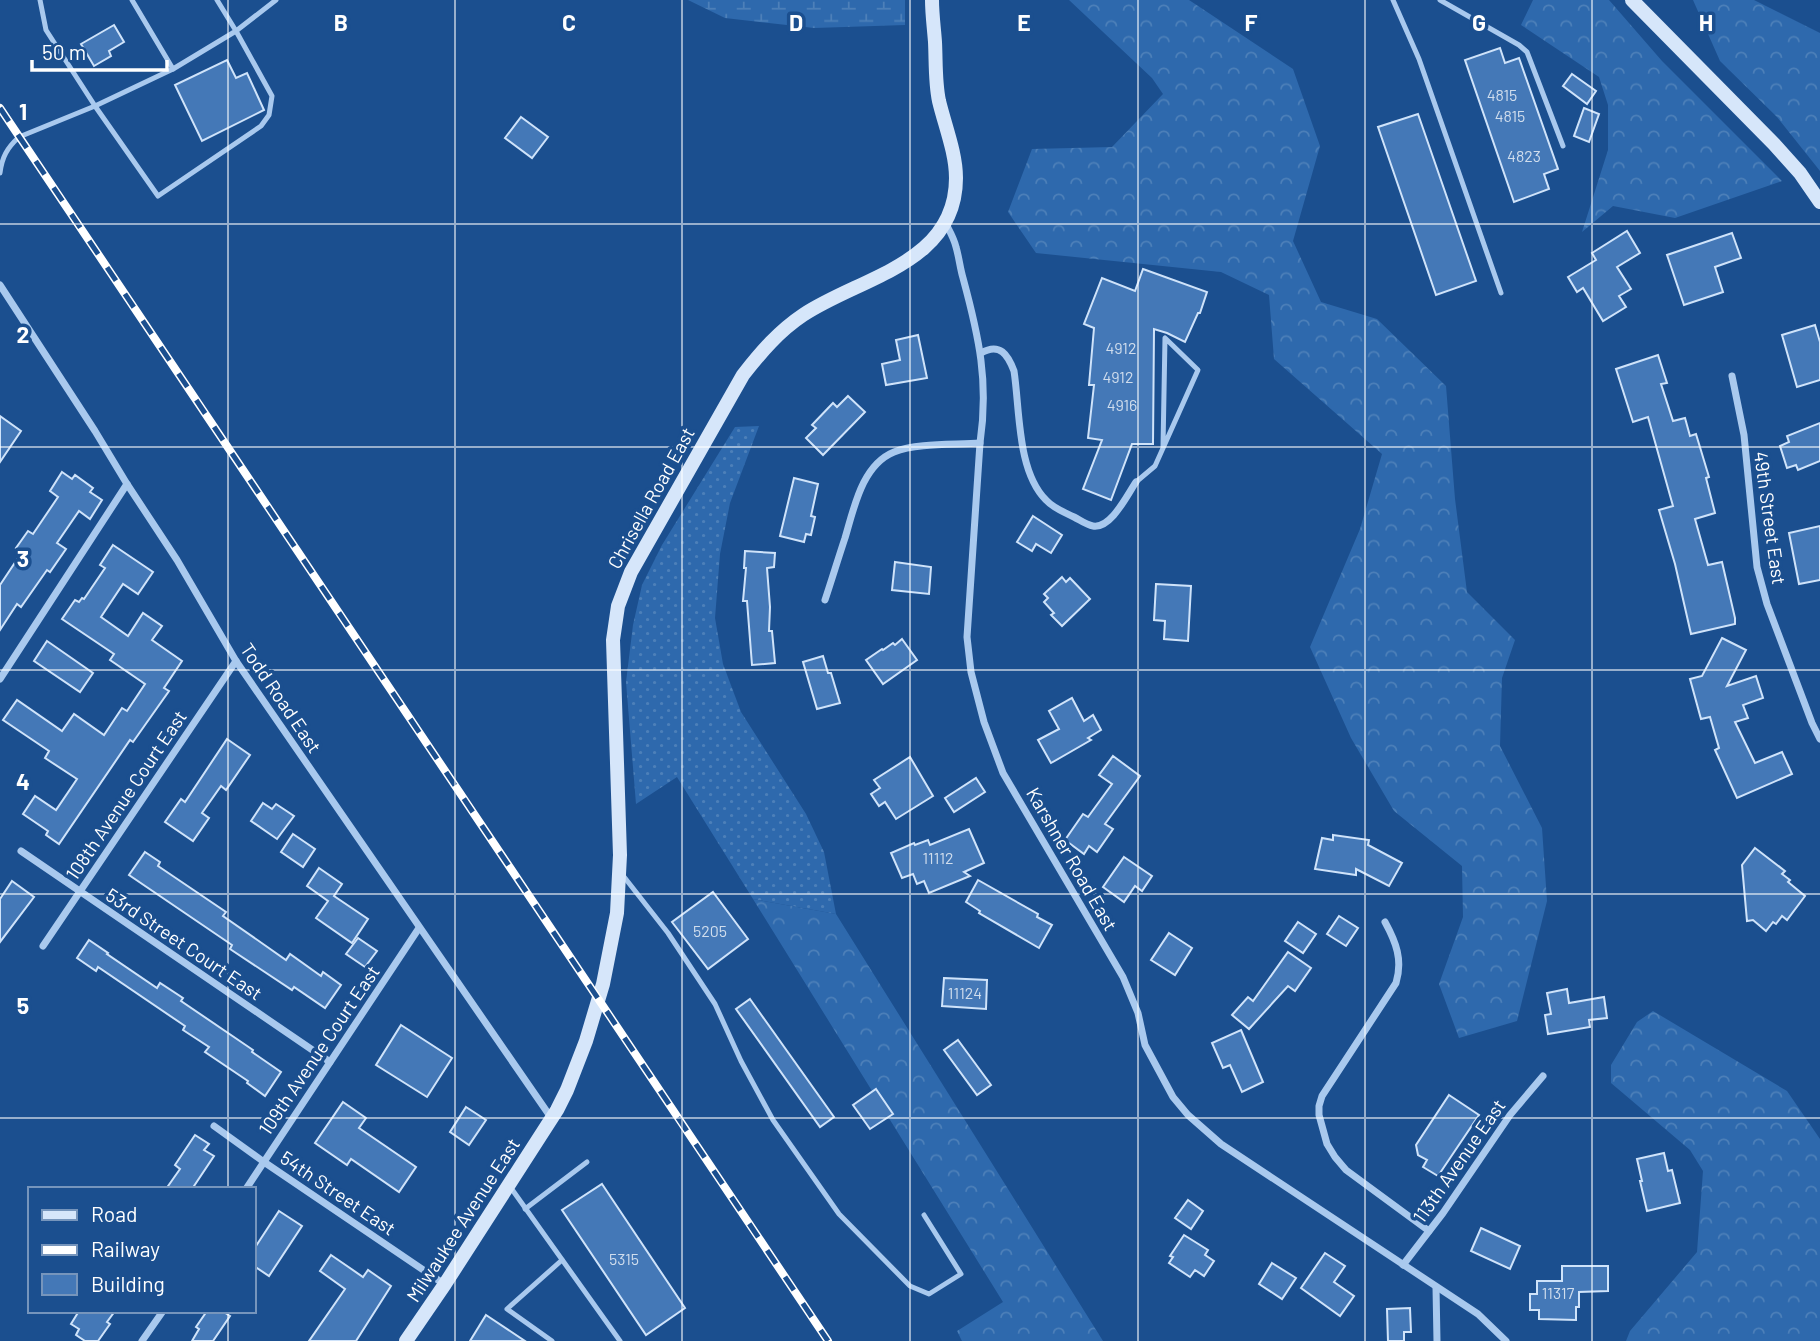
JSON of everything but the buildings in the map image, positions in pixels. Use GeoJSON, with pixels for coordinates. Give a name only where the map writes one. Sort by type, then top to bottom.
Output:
{"type":"FeatureCollection","features":[{"type":"Feature","properties":{"kind":"street","name":"Chrisella Road East"},"geometry":{"type":"LineString","coordinates":[[552,1119],[567,1090],[586,1041],[603,984],[617,913],[620,870],[613,640],[618,606],[631,572],[670,501],[743,374],[766,347],[805,314],[837,295],[907,262],[940,232],[955,196],[956,176],[939,97],[932,0]]}},
{"type":"Feature","properties":{"kind":"street"},"geometry":{"type":"LineString","coordinates":[[1632,0],[1774,144],[1800,173],[1820,202]]}},
{"type":"Feature","properties":{"kind":"street","name":"Karshner Road East"},"geometry":{"type":"LineString","coordinates":[[945,221],[956,244],[981,353],[984,380],[984,416],[967,637],[971,672],[984,722],[1003,773],[1123,977],[1138,1013],[1145,1045],[1173,1097],[1188,1115],[1220,1144],[1478,1314],[1506,1341]]}},
{"type":"Feature","properties":{"kind":"street","name":"Todd Road East"},"geometry":{"type":"LineString","coordinates":[[0,285],[177,560],[236,661],[552,1119]]}},
{"type":"Feature","properties":{"kind":"street"},"geometry":{"type":"LineString","coordinates":[[981,353],[995,349],[1002,351],[1009,358],[1014,371],[1024,456],[1029,473],[1046,501],[1086,523],[1101,526],[1111,520],[1136,482]]}},
{"type":"Feature","properties":{"kind":"street","name":"49th Street East"},"geometry":{"type":"LineString","coordinates":[[1732,376],[1744,435],[1757,567],[1767,604],[1820,739]]}},
{"type":"Feature","properties":{"kind":"street"},"geometry":{"type":"LineString","coordinates":[[825,600],[857,500],[878,463],[896,451],[911,448],[980,443]]}},
{"type":"Feature","properties":{"kind":"street"},"geometry":{"type":"LineString","coordinates":[[0,679],[127,484]]}},
{"type":"Feature","properties":{"kind":"street","name":"108th Avenue Court East"},"geometry":{"type":"LineString","coordinates":[[43,946],[236,661]]}},
{"type":"Feature","properties":{"kind":"street","name":"53rd Street Court East"},"geometry":{"type":"LineString","coordinates":[[21,851],[330,1062]]}},
{"type":"Feature","properties":{"kind":"street"},"geometry":{"type":"LineString","coordinates":[[1385,922],[1399,957],[1396,983],[1322,1096],[1318,1105],[1319,1115],[1327,1144],[1346,1170],[1429,1231]]}},
{"type":"Feature","properties":{"kind":"street","name":"109th Avenue Court East"},"geometry":{"type":"LineString","coordinates":[[247,1187],[419,928]]}},
{"type":"Feature","properties":{"kind":"street","name":"113th Avenue East"},"geometry":{"type":"LineString","coordinates":[[1403,1265],[1510,1115],[1543,1076]]}},
{"type":"Feature","properties":{"kind":"street","name":"Milwaukee Avenue East"},"geometry":{"type":"LineString","coordinates":[[407,1341],[552,1119]]}},
{"type":"Feature","properties":{"kind":"street","name":"54th Street East"},"geometry":{"type":"LineString","coordinates":[[214,1126],[445,1284]]}},
{"type":"Feature","properties":{"kind":"street"},"geometry":{"type":"LineString","coordinates":[[1436,1287],[1437,1341]]}},
{"type":"Feature","properties":{"kind":"street"},"geometry":{"type":"LineString","coordinates":[[142,1341],[162,1313]]}},
{"type":"Feature","properties":{"kind":"lane"},"geometry":{"type":"LineString","coordinates":[[40,0],[46,30],[95,106],[158,195],[261,126],[269,115],[272,96],[217,0]]}},
{"type":"Feature","properties":{"kind":"lane"},"geometry":{"type":"LineString","coordinates":[[132,0],[173,68]]}},
{"type":"Feature","properties":{"kind":"lane"},"geometry":{"type":"LineString","coordinates":[[0,173],[2,158],[10,144],[19,137],[95,106],[173,68],[236,32],[275,0]]}},
{"type":"Feature","properties":{"kind":"lane"},"geometry":{"type":"LineString","coordinates":[[1393,0],[1419,59],[1502,293]]}},
{"type":"Feature","properties":{"kind":"lane"},"geometry":{"type":"LineString","coordinates":[[1440,0],[1527,52],[1563,146]]}},
{"type":"Feature","properties":{"kind":"lane"},"geometry":{"type":"LineString","coordinates":[[1136,482],[1155,466],[1198,370],[1165,338],[1163,447]]}},
{"type":"Feature","properties":{"kind":"lane"},"geometry":{"type":"LineString","coordinates":[[620,870],[668,933],[715,1003],[773,1120],[839,1213],[910,1286],[929,1294],[961,1274],[924,1214]]}},
{"type":"Feature","properties":{"kind":"lane"},"geometry":{"type":"LineString","coordinates":[[525,1209],[587,1162]]}},
{"type":"Feature","properties":{"kind":"lane"},"geometry":{"type":"LineString","coordinates":[[509,1185],[620,1341]]}},
{"type":"Feature","properties":{"kind":"lane"},"geometry":{"type":"LineString","coordinates":[[552,1341],[507,1309],[562,1260]]}},
{"type":"Feature","properties":{"kind":"green space"},"geometry":{"type":"Polygon","coordinates":[[[688,0],[905,0],[905,25],[814,28],[725,18],[688,0]]]}},
{"type":"Feature","properties":{"kind":"green space"},"geometry":{"type":"Polygon","coordinates":[[[1069,0],[1189,0],[1293,69],[1320,146],[1293,241],[1321,302],[1377,319],[1446,386],[1455,499],[1467,592],[1515,640],[1502,678],[1500,746],[1542,828],[1547,901],[1517,1021],[1459,1038],[1439,984],[1463,917],[1462,866],[1394,811],[1351,738],[1310,647],[1360,529],[1382,454],[1274,359],[1269,295],[1221,272],[1036,253],[1008,212],[1032,149],[1112,147],[1163,94],[1152,78],[1069,0]]]}},
{"type":"Feature","properties":{"kind":"green space"},"geometry":{"type":"Polygon","coordinates":[[[1533,0],[1609,0],[1662,61],[1782,181],[1675,218],[1613,206],[1582,232],[1608,150],[1608,105],[1599,77],[1521,25],[1533,0]]]}},
{"type":"Feature","properties":{"kind":"green space"},"geometry":{"type":"Polygon","coordinates":[[[1693,0],[1754,0],[1820,33],[1820,171],[1777,117],[1720,61],[1693,0]]]}},
{"type":"Feature","properties":{"kind":"green space"},"geometry":{"type":"Polygon","coordinates":[[[759,426],[730,503],[720,554],[715,618],[723,664],[741,712],[806,814],[824,852],[836,914],[753,899],[677,777],[636,804],[626,682],[633,625],[642,585],[662,545],[735,427],[759,426]]]}},
{"type":"Feature","properties":{"kind":"green space"},"geometry":{"type":"Polygon","coordinates":[[[753,899],[836,914],[1103,1341],[962,1341],[957,1331],[1003,1302],[753,899]]]}},
{"type":"Feature","properties":{"kind":"green space"},"geometry":{"type":"Polygon","coordinates":[[[1653,1011],[1787,1091],[1820,1139],[1820,1341],[1626,1341],[1630,1331],[1697,1252],[1703,1171],[1690,1150],[1611,1083],[1611,1065],[1637,1022],[1653,1011]]]}},
{"type":"Feature","properties":{"kind":"railway"},"geometry":{"type":"LineString","coordinates":[[0,108],[828,1341]]}}]}
